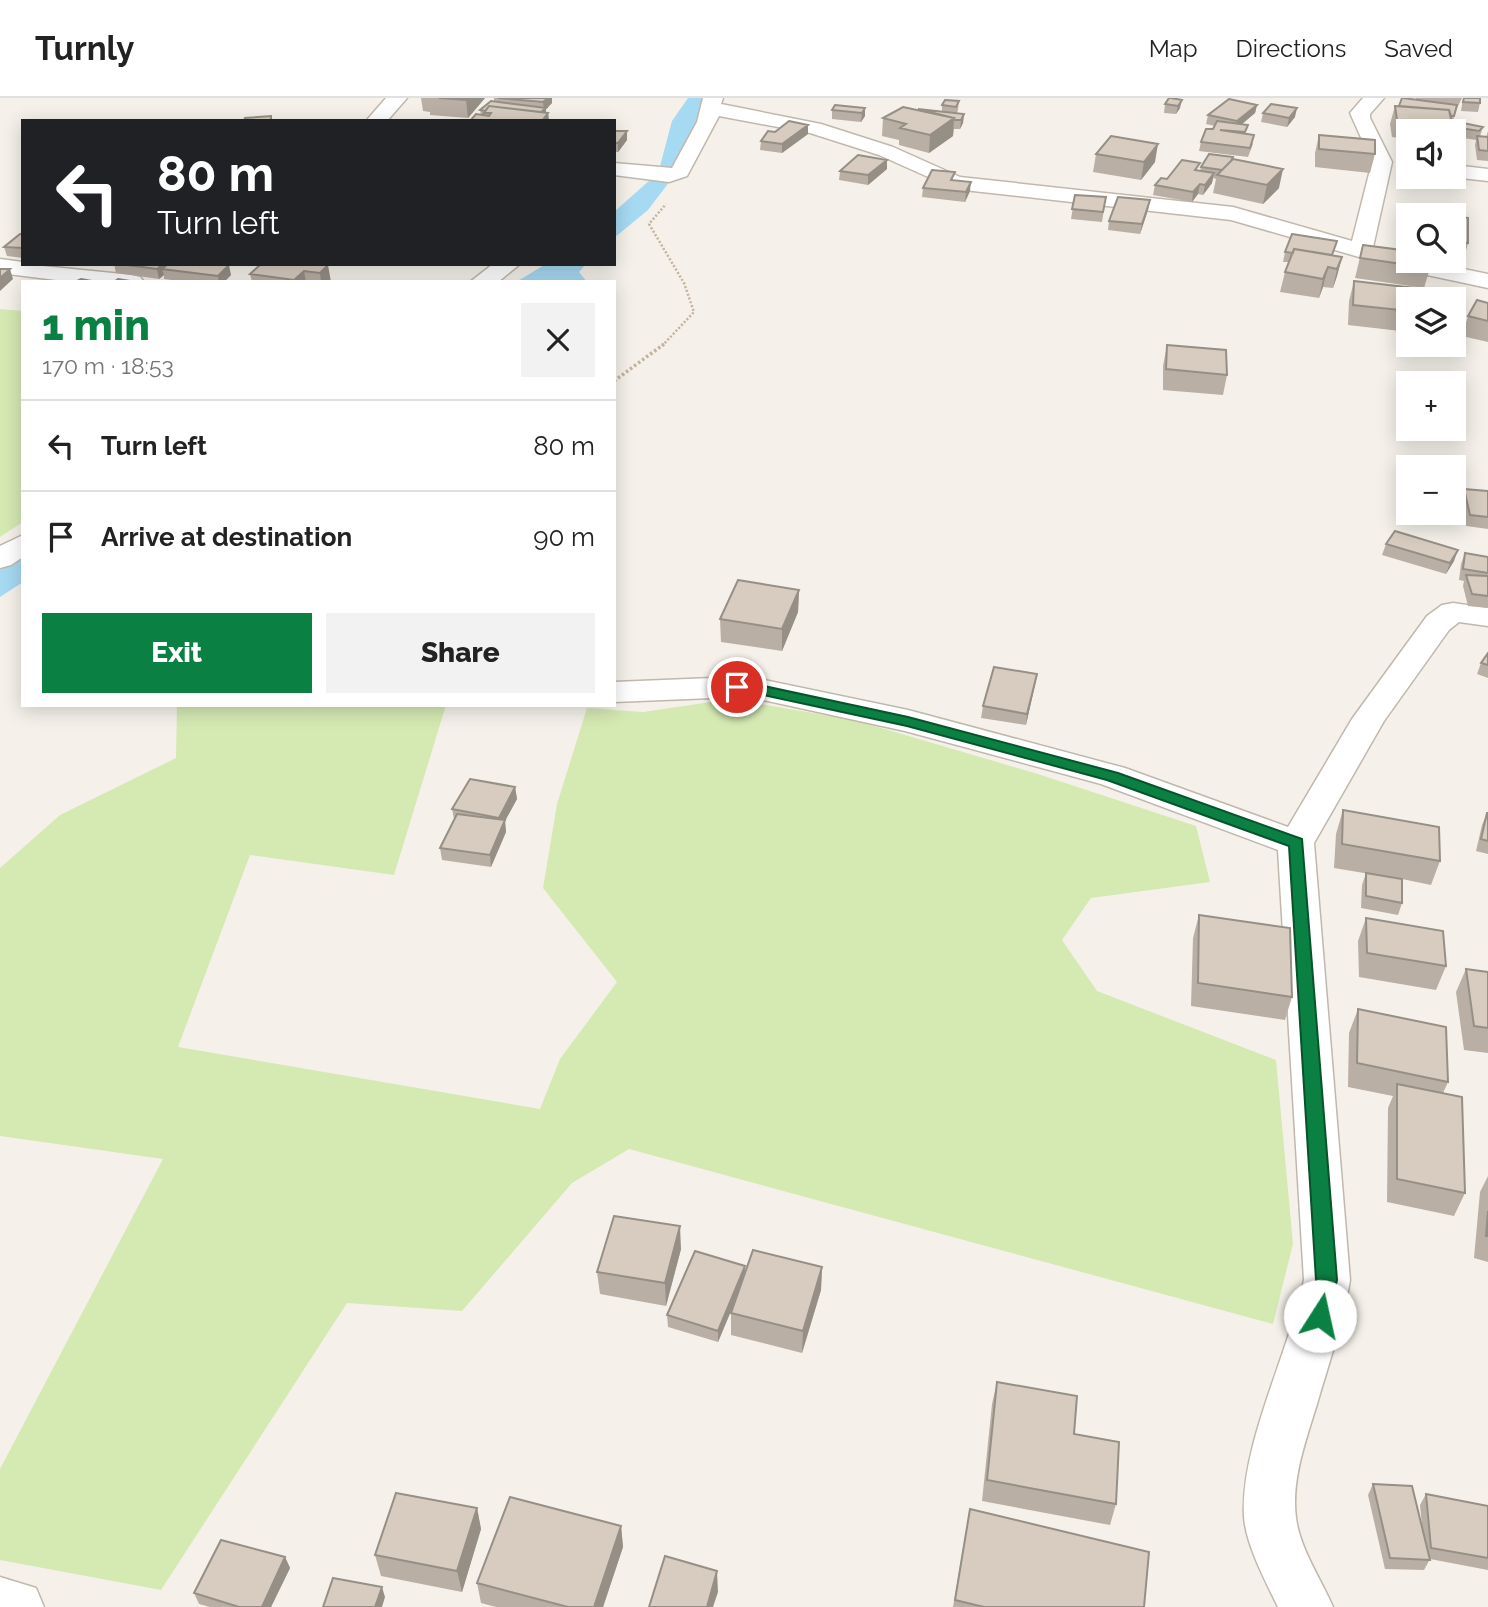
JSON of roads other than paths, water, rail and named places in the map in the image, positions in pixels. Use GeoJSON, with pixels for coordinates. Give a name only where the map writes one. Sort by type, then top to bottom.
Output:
{"type":"FeatureCollection","features":[{"type":"Feature","properties":{"kind":"street"},"geometry":{"type":"LineString","coordinates":[[378,119],[397,98]]}},
{"type":"Feature","properties":{"kind":"street"},"geometry":{"type":"LineString","coordinates":[[1362,249],[1382,162],[1360,118],[1360,113],[1374,98]]}},
{"type":"Feature","properties":{"kind":"street"},"geometry":{"type":"LineString","coordinates":[[624,173],[671,175],[680,172],[707,122],[711,103],[814,128],[886,151],[955,183],[1233,214],[1412,265],[1488,281]]}},
{"type":"Feature","properties":{"kind":"street"},"geometry":{"type":"LineString","coordinates":[[1382,162],[1396,164]]}},
{"type":"Feature","properties":{"kind":"street"},"geometry":{"type":"LineString","coordinates":[[1466,172],[1488,175]]}},
{"type":"Feature","properties":{"kind":"street"},"geometry":{"type":"LineString","coordinates":[[0,266],[116,280]]}},
{"type":"Feature","properties":{"kind":"street"},"geometry":{"type":"LineString","coordinates":[[485,280],[506,266]]}},
{"type":"Feature","properties":{"kind":"street"},"geometry":{"type":"LineString","coordinates":[[0,559],[21,545]]}},
{"type":"Feature","properties":{"kind":"street"},"geometry":{"type":"LineString","coordinates":[[1306,1607],[1282,1557],[1270,1519],[1276,1454],[1320,1316],[1326,1280],[1296,843],[1369,719],[1438,623],[1453,612],[1488,617]]}},
{"type":"Feature","properties":{"kind":"street"},"geometry":{"type":"LineString","coordinates":[[616,692],[737,687],[759,689],[908,721],[1113,776],[1296,843]]}},
{"type":"Feature","properties":{"kind":"street"},"geometry":{"type":"LineString","coordinates":[[0,1604],[17,1607]]}},
{"type":"Feature","properties":{"kind":"water"},"geometry":{"type":"Polygon","coordinates":[[[688,98],[715,98],[673,177],[648,210],[616,236],[616,210],[651,179],[660,166],[672,121],[688,98]]]}},
{"type":"Feature","properties":{"kind":"water"},"geometry":{"type":"Polygon","coordinates":[[[543,266],[584,266],[579,272],[585,280],[519,280],[543,266]]]}},
{"type":"Feature","properties":{"kind":"water"},"geometry":{"type":"Polygon","coordinates":[[[21,555],[21,583],[0,597],[0,570],[21,555]]]}}]}
